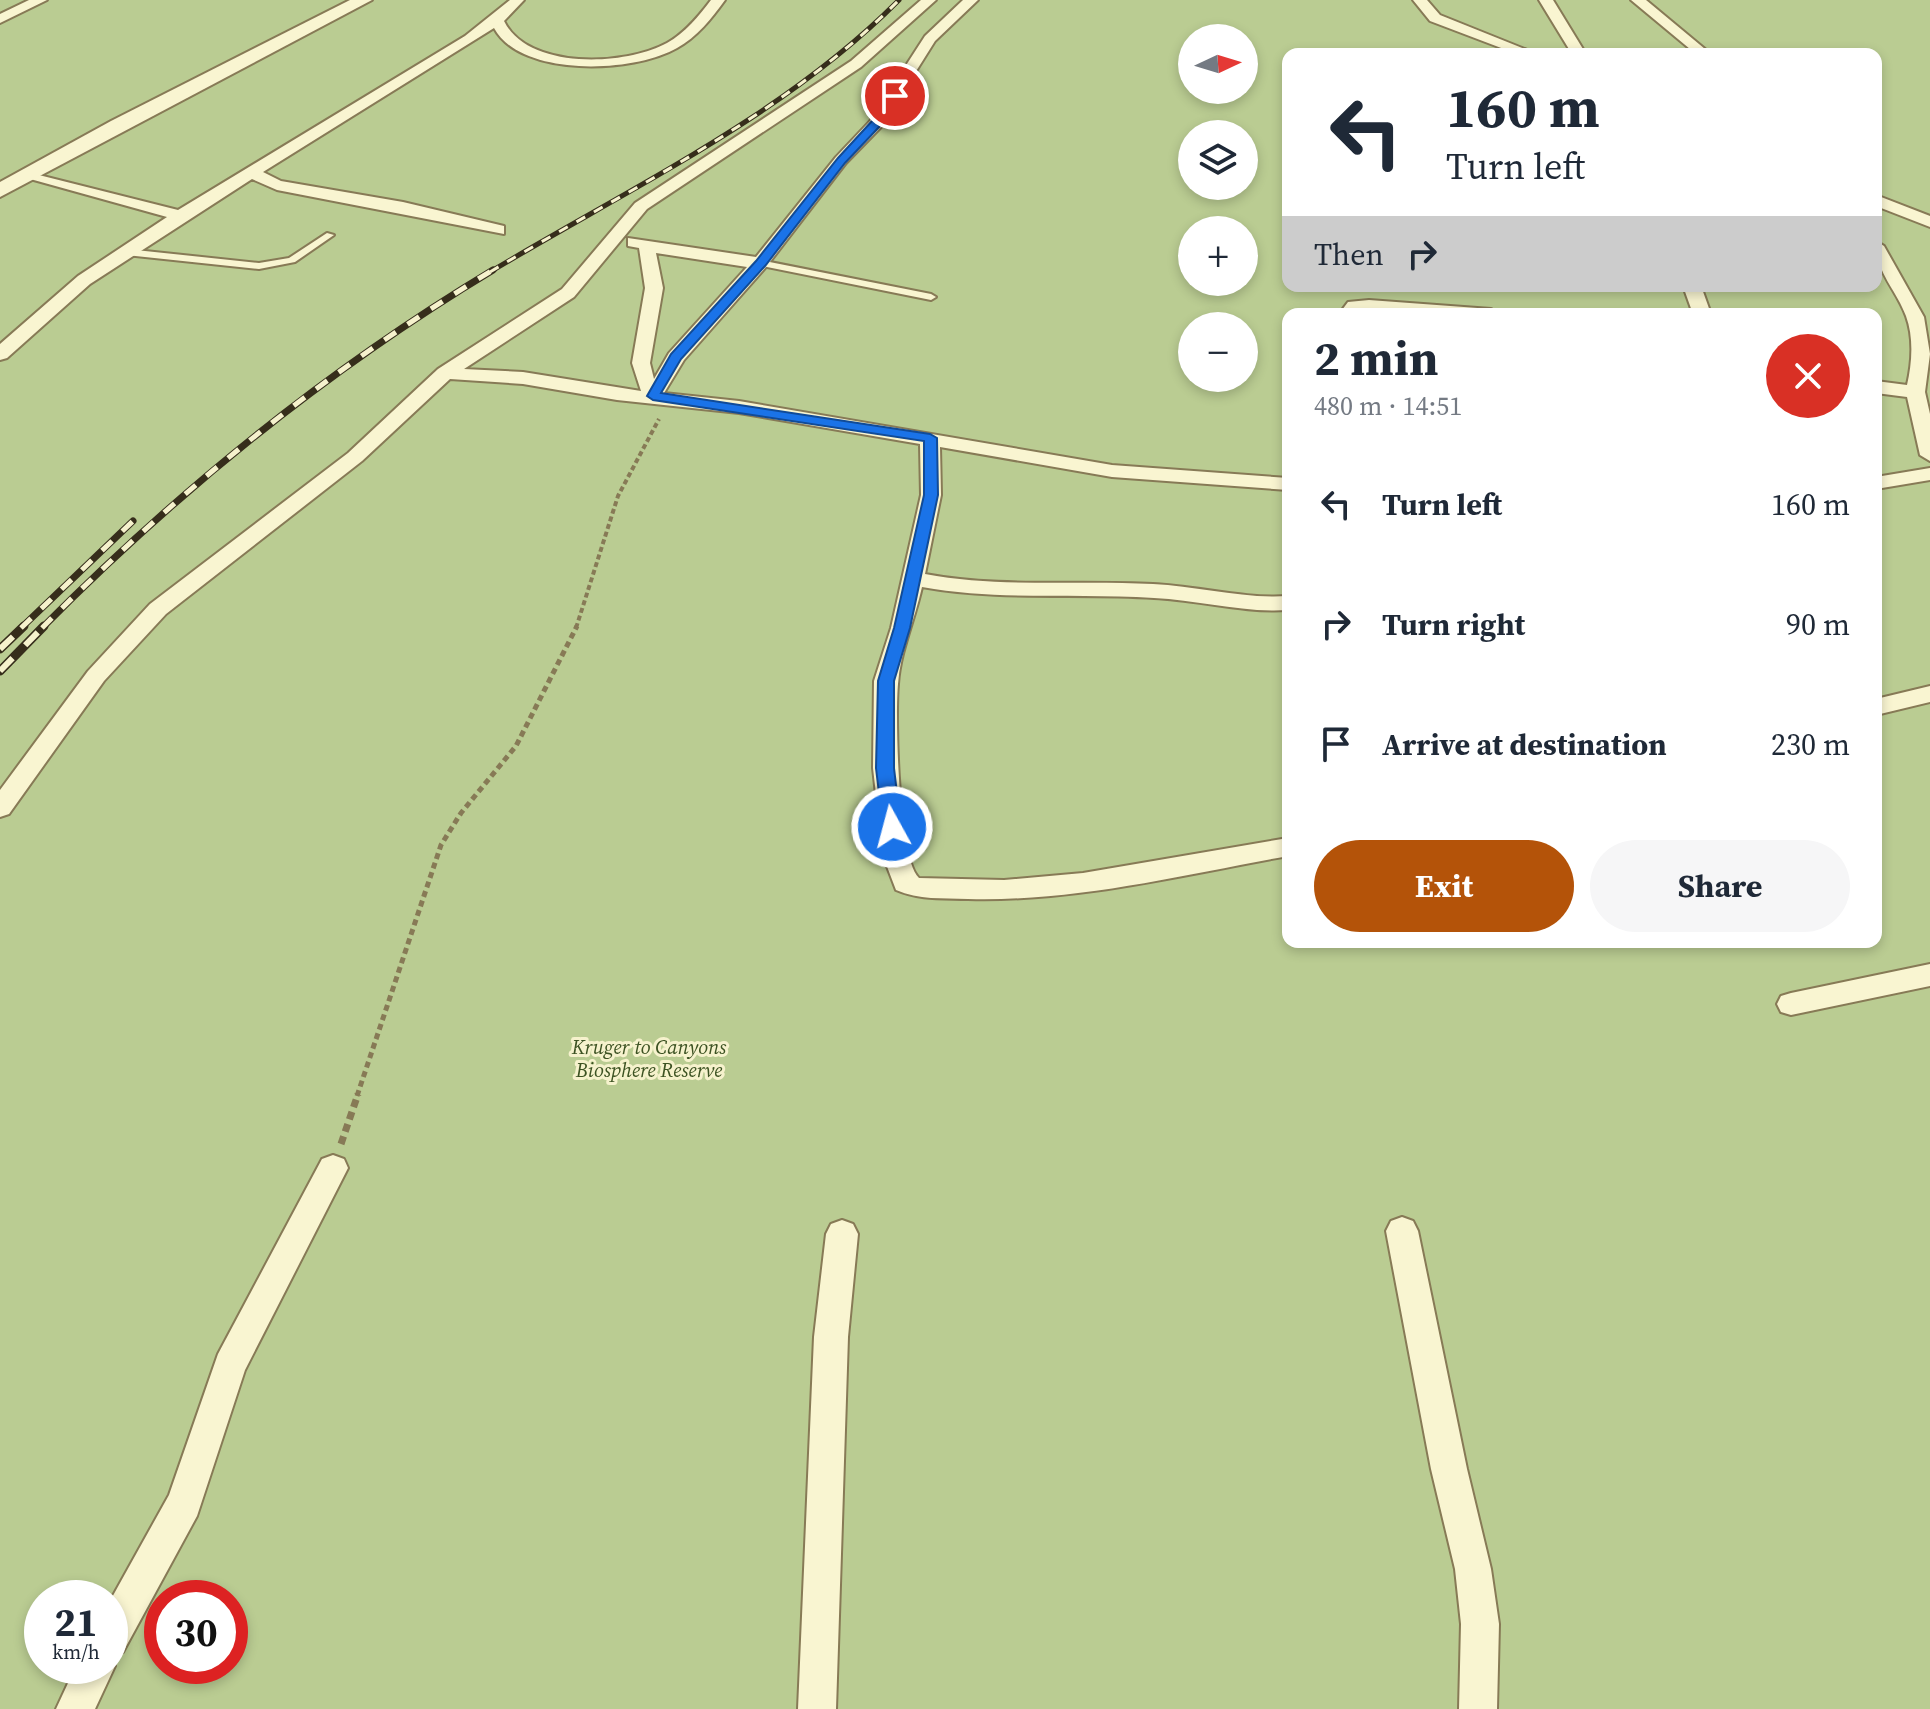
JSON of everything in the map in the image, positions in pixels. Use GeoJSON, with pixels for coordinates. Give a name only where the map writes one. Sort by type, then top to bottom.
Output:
{"type":"FeatureCollection","features":[{"type":"Feature","properties":{"kind":"street"},"geometry":{"type":"LineString","coordinates":[[0,19],[40,0]]}},
{"type":"Feature","properties":{"kind":"street"},"geometry":{"type":"LineString","coordinates":[[0,191],[363,0]]}},
{"type":"Feature","properties":{"kind":"street"},"geometry":{"type":"LineString","coordinates":[[0,354],[84,280],[180,216],[379,96],[497,20],[517,0]]}},
{"type":"Feature","properties":{"kind":"street"},"geometry":{"type":"LineString","coordinates":[[497,20],[507,39],[535,53],[598,62],[637,59],[670,47],[689,35],[718,0]]}},
{"type":"Feature","properties":{"kind":"street"},"geometry":{"type":"LineString","coordinates":[[0,808],[96,676],[143,623],[196,577],[355,457],[445,373],[568,293],[619,236],[631,216],[662,190],[856,64],[929,0]]}},
{"type":"Feature","properties":{"kind":"street"},"geometry":{"type":"LineString","coordinates":[[662,397],[676,357],[760,263],[841,160],[876,124],[930,39],[971,0]]}},
{"type":"Feature","properties":{"kind":"street"},"geometry":{"type":"LineString","coordinates":[[1420,0],[1435,18],[1514,48]]}},
{"type":"Feature","properties":{"kind":"street"},"geometry":{"type":"LineString","coordinates":[[1546,0],[1575,48]]}},
{"type":"Feature","properties":{"kind":"street"},"geometry":{"type":"LineString","coordinates":[[1638,0],[1697,48]]}},
{"type":"Feature","properties":{"kind":"street"},"geometry":{"type":"LineString","coordinates":[[0,5],[26,6]]}},
{"type":"Feature","properties":{"kind":"street"},"geometry":{"type":"LineString","coordinates":[[856,64],[930,39]]}},
{"type":"Feature","properties":{"kind":"street"},"geometry":{"type":"LineString","coordinates":[[251,172],[277,185],[403,207],[498,230]]}},
{"type":"Feature","properties":{"kind":"street"},"geometry":{"type":"LineString","coordinates":[[29,174],[180,216]]}},
{"type":"Feature","properties":{"kind":"street"},"geometry":{"type":"LineString","coordinates":[[1882,202],[1930,222]]}},
{"type":"Feature","properties":{"kind":"street"},"geometry":{"type":"LineString","coordinates":[[619,236],[647,248],[760,263]]}},
{"type":"Feature","properties":{"kind":"street"},"geometry":{"type":"LineString","coordinates":[[647,248],[654,288],[641,363],[642,374],[662,397]]}},
{"type":"Feature","properties":{"kind":"street"},"geometry":{"type":"LineString","coordinates":[[1882,258],[1894,282],[1911,304],[1921,339],[1922,362],[1915,392],[1930,455]]}},
{"type":"Feature","properties":{"kind":"street"},"geometry":{"type":"LineString","coordinates":[[1911,304],[1930,291]]}},
{"type":"Feature","properties":{"kind":"street"},"geometry":{"type":"LineString","coordinates":[[1357,308],[1361,305],[1457,303],[1472,308]]}},
{"type":"Feature","properties":{"kind":"street"},"geometry":{"type":"LineString","coordinates":[[445,373],[523,378],[617,394],[662,397],[930,438],[1112,471],[1282,484]]}},
{"type":"Feature","properties":{"kind":"street"},"geometry":{"type":"LineString","coordinates":[[1882,388],[1915,392]]}},
{"type":"Feature","properties":{"kind":"street"},"geometry":{"type":"LineString","coordinates":[[930,438],[934,477],[886,681],[885,768],[896,856],[905,883],[917,888],[1004,890],[1083,883],[1282,848]]}},
{"type":"Feature","properties":{"kind":"street"},"geometry":{"type":"LineString","coordinates":[[1882,482],[1930,474]]}},
{"type":"Feature","properties":{"kind":"street"},"geometry":{"type":"LineString","coordinates":[[912,579],[966,588],[1155,591],[1262,604],[1282,603]]}},
{"type":"Feature","properties":{"kind":"street"},"geometry":{"type":"LineString","coordinates":[[1882,706],[1930,694]]}},
{"type":"Feature","properties":{"kind":"street"},"geometry":{"type":"LineString","coordinates":[[1791,1004],[1930,975]]}},
{"type":"Feature","properties":{"kind":"street"},"geometry":{"type":"LineString","coordinates":[[128,1606],[184,1503],[230,1365],[333,1168]]}},
{"type":"Feature","properties":{"kind":"street"},"geometry":{"type":"LineString","coordinates":[[1402,1231],[1449,1469],[1473,1569],[1480,1624],[1478,1709]]}},
{"type":"Feature","properties":{"kind":"street"},"geometry":{"type":"LineString","coordinates":[[817,1709],[831,1337],[842,1234]]}},
{"type":"Feature","properties":{"kind":"street"},"geometry":{"type":"LineString","coordinates":[[75,1709],[87,1684]]}},
{"type":"Feature","properties":{"kind":"lane"},"geometry":{"type":"LineString","coordinates":[[126,252],[259,266],[292,260],[330,235]]}},
{"type":"Feature","properties":{"kind":"lane"},"geometry":{"type":"LineString","coordinates":[[760,263],[931,297]]}},
{"type":"Feature","properties":{"kind":"path"},"geometry":{"type":"LineString","coordinates":[[333,1168],[441,845],[461,813],[516,746],[585,609],[618,496],[662,397]]}},
{"type":"Feature","properties":{"kind":"green space","name":"Kruger to Canyons Biosphere Reserve"},"geometry":{"type":"Polygon","coordinates":[[[0,0],[1930,0],[1930,1709],[0,1709],[0,0]]]}},
{"type":"Feature","properties":{"kind":"railway"},"geometry":{"type":"LineString","coordinates":[[490,272],[650,180],[755,115],[854,42],[899,0]]}},
{"type":"Feature","properties":{"kind":"railway"},"geometry":{"type":"LineString","coordinates":[[43,627],[146,528],[256,435],[372,349],[493,270]]}},
{"type":"Feature","properties":{"kind":"railway"},"geometry":{"type":"LineString","coordinates":[[21,628],[133,521]]}},
{"type":"Feature","properties":{"kind":"railway"},"geometry":{"type":"LineString","coordinates":[[0,649],[24,626]]}},
{"type":"Feature","properties":{"kind":"railway"},"geometry":{"type":"LineString","coordinates":[[0,671],[43,627]]}},
{"type":"Feature","properties":{"kind":"route"},"geometry":{"type":"LineString","coordinates":[[892,827],[885,768],[886,681],[902,628],[931,495],[934,477],[930,438],[653,396],[676,357],[792,225],[841,160],[876,124],[895,96]]}}]}
